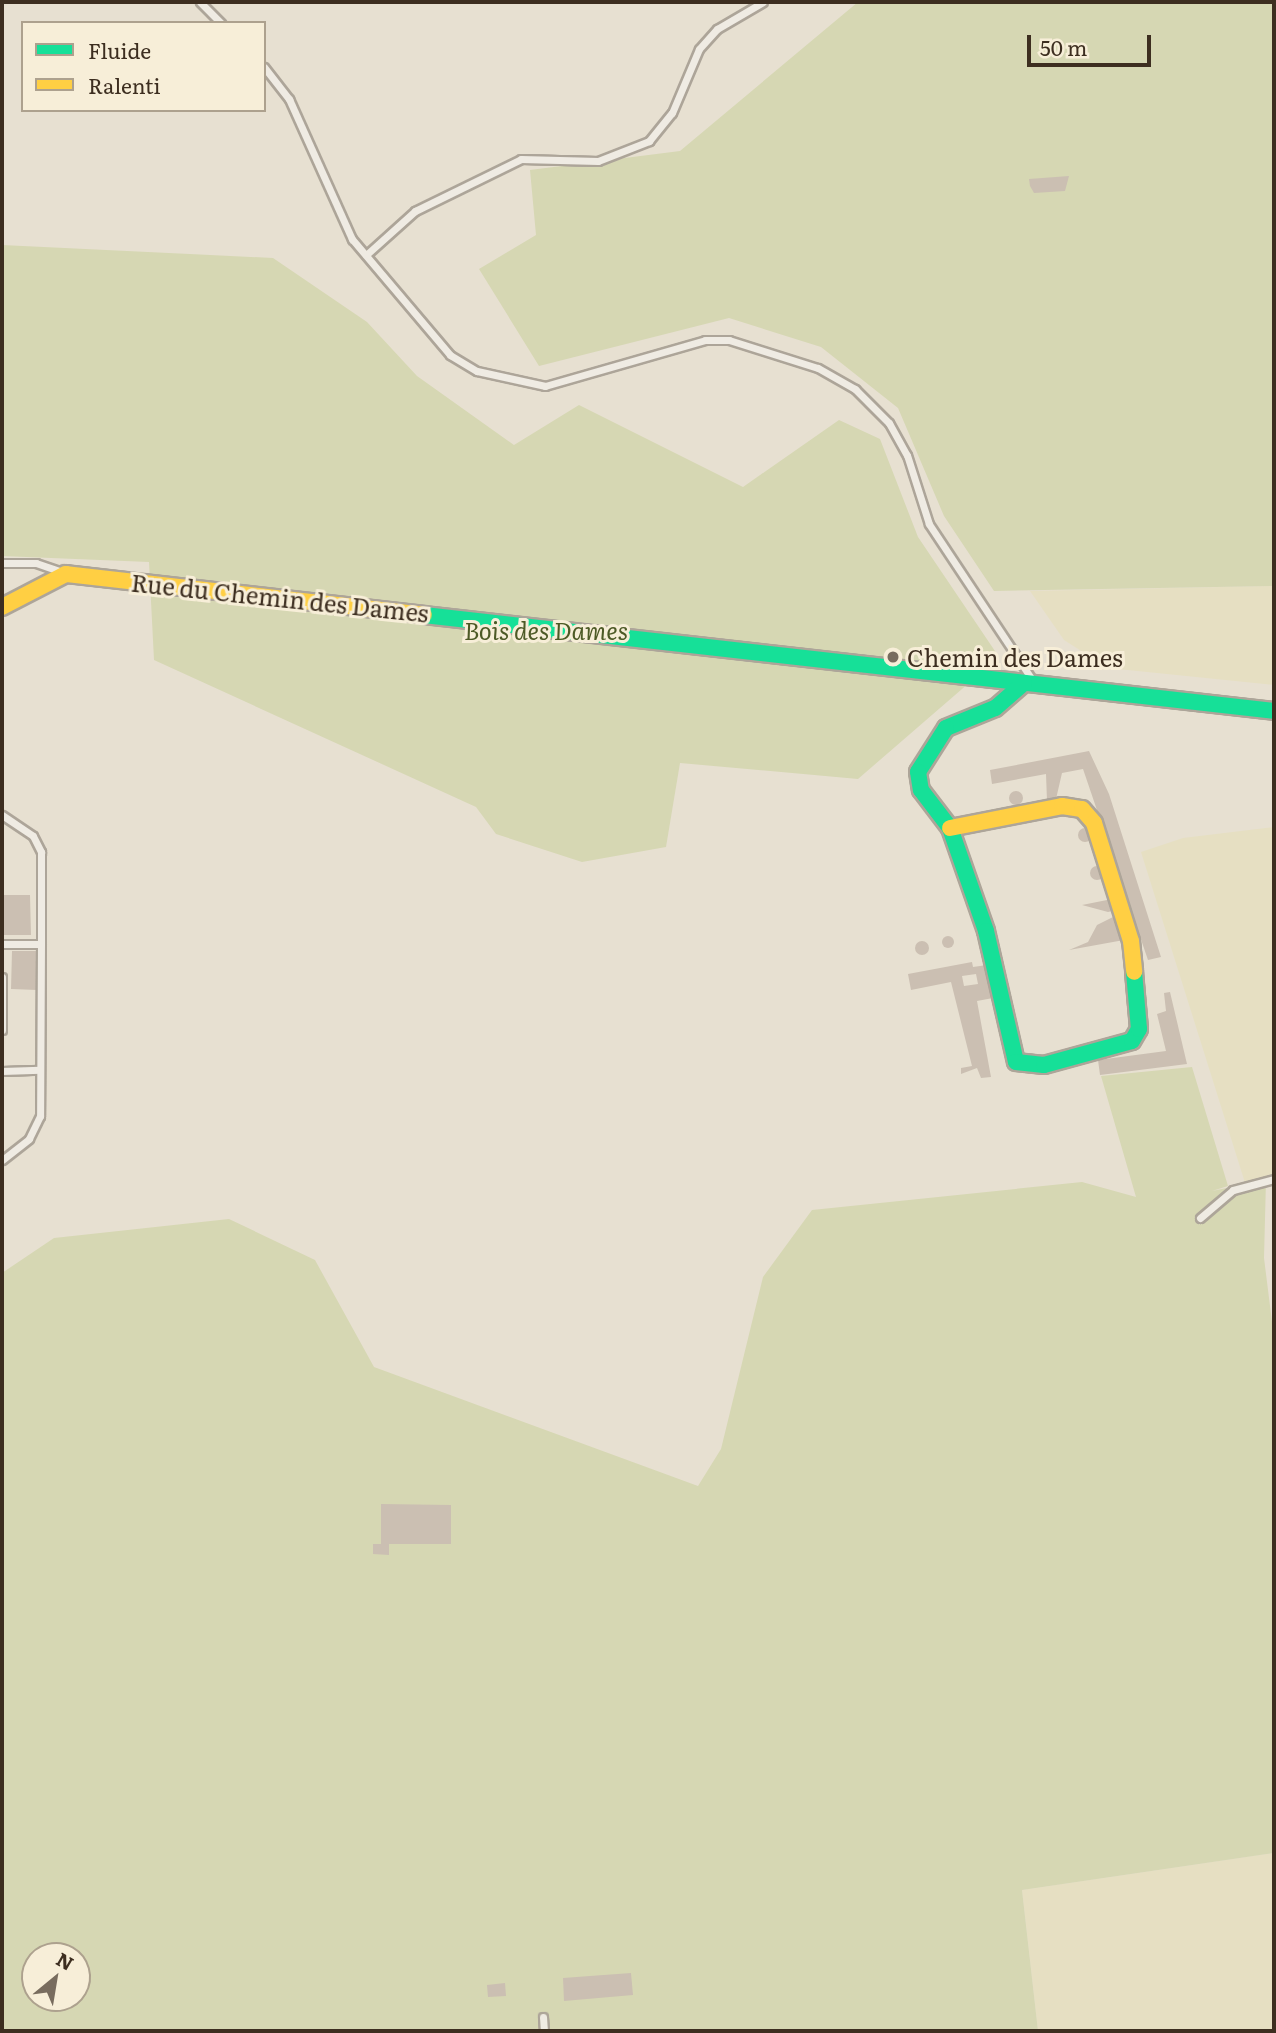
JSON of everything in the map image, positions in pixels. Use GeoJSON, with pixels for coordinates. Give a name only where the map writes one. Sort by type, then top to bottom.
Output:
{"type":"FeatureCollection","features":[{"type":"Feature","properties":{"kind":"street","name":"Rue du Chemin des Dames"},"geometry":{"type":"LineString","coordinates":[[66,574],[1274,711]]}},
{"type":"Feature","properties":{"kind":"street"},"geometry":{"type":"LineString","coordinates":[[2,607],[66,574]]}},
{"type":"Feature","properties":{"kind":"street"},"geometry":{"type":"LineString","coordinates":[[950,828],[1062,806],[1082,809],[1094,823],[1130,941],[1139,1029],[1132,1041],[1044,1065],[1016,1062],[1005,1035],[1003,993],[986,931],[950,828],[921,790],[918,772],[928,748],[946,728],[995,708],[1030,683]]}},
{"type":"Feature","properties":{"kind":"lane"},"geometry":{"type":"LineString","coordinates":[[200,2],[219,21]]}},
{"type":"Feature","properties":{"kind":"lane"},"geometry":{"type":"LineString","coordinates":[[366,255],[415,211],[522,159],[598,161],[649,141],[672,113],[699,49],[716,29],[762,2]]}},
{"type":"Feature","properties":{"kind":"lane"},"geometry":{"type":"LineString","coordinates":[[266,69],[289,99],[352,239],[450,355],[516,382],[545,386],[705,340],[730,340],[818,368],[855,389],[889,423],[936,536],[1030,683]]}},
{"type":"Feature","properties":{"kind":"lane"},"geometry":{"type":"LineString","coordinates":[[2,563],[36,562],[66,574]]}},
{"type":"Feature","properties":{"kind":"lane"},"geometry":{"type":"LineString","coordinates":[[2,815],[33,836],[41,852],[40,1116],[29,1139],[2,1160]]}},
{"type":"Feature","properties":{"kind":"lane"},"geometry":{"type":"LineString","coordinates":[[2,944],[41,944]]}},
{"type":"Feature","properties":{"kind":"lane"},"geometry":{"type":"LineString","coordinates":[[2,977],[2,1030]]}},
{"type":"Feature","properties":{"kind":"lane"},"geometry":{"type":"LineString","coordinates":[[2,1071],[40,1070]]}},
{"type":"Feature","properties":{"kind":"lane"},"geometry":{"type":"LineString","coordinates":[[1200,1218],[1233,1190],[1274,1179]]}},
{"type":"Feature","properties":{"kind":"lane"},"geometry":{"type":"LineString","coordinates":[[543,2017],[544,2031]]}},
{"type":"Feature","properties":{"kind":"shaded area"},"geometry":{"type":"Polygon","coordinates":[[[1274,586],[1274,685],[1108,668],[1064,640],[1030,591],[1274,586]]]}},
{"type":"Feature","properties":{"kind":"shaded area"},"geometry":{"type":"Polygon","coordinates":[[[1274,827],[1274,1179],[1246,1186],[1141,852],[1183,838],[1274,827]]]}},
{"type":"Feature","properties":{"kind":"shaded area"},"geometry":{"type":"Polygon","coordinates":[[[1274,1853],[1274,2031],[1038,2031],[1022,1890],[1274,1853]]]}},
{"type":"Feature","properties":{"kind":"green space"},"geometry":{"type":"Polygon","coordinates":[[[858,2],[1274,2],[1274,586],[994,591],[944,516],[898,408],[821,347],[729,318],[539,366],[479,269],[536,235],[530,170],[680,151],[858,2]]]}},
{"type":"Feature","properties":{"kind":"green space","name":"Bois des Dames"},"geometry":{"type":"Polygon","coordinates":[[[2,245],[273,258],[367,322],[417,376],[514,445],[579,405],[743,487],[839,420],[880,439],[918,537],[999,657],[858,779],[680,763],[666,847],[582,862],[496,834],[476,807],[154,660],[149,562],[2,556],[2,245]]]}},
{"type":"Feature","properties":{"kind":"green space"},"geometry":{"type":"Polygon","coordinates":[[[1192,1067],[1228,1186],[1212,1191],[1266,1180],[1264,1258],[1274,1338],[1274,1853],[1022,1890],[1038,2031],[2,2031],[2,1273],[54,1238],[229,1219],[315,1260],[374,1367],[698,1486],[721,1449],[763,1277],[812,1210],[1082,1182],[1136,1197],[1101,1076],[1192,1067]]]}},
{"type":"Feature","properties":{"kind":"building"},"geometry":{"type":"Polygon","coordinates":[[[1069,176],[1065,191],[1034,193],[1030,186],[1029,179],[1069,176]]]}},
{"type":"Feature","properties":{"kind":"building"},"geometry":{"type":"Polygon","coordinates":[[[1089,751],[1109,794],[1161,957],[1148,960],[1083,769],[1062,773],[1056,799],[1047,801],[1046,774],[992,784],[990,770],[1089,751]]]}},
{"type":"Feature","properties":{"kind":"building"},"geometry":{"type":"Polygon","coordinates":[[[1013,791],[1019,791],[1023,798],[1019,805],[1013,805],[1009,801],[1009,795],[1013,791]]]}},
{"type":"Feature","properties":{"kind":"building"},"geometry":{"type":"Polygon","coordinates":[[[1085,828],[1090,830],[1090,840],[1085,842],[1080,840],[1078,835],[1080,830],[1085,828]]]}},
{"type":"Feature","properties":{"kind":"building"},"geometry":{"type":"Polygon","coordinates":[[[1097,866],[1102,868],[1102,878],[1097,880],[1092,878],[1090,873],[1092,868],[1097,866]]]}},
{"type":"Feature","properties":{"kind":"building"},"geometry":{"type":"Polygon","coordinates":[[[2,895],[30,895],[31,935],[2,935],[2,895]]]}},
{"type":"Feature","properties":{"kind":"building"},"geometry":{"type":"Polygon","coordinates":[[[1112,899],[1116,910],[1108,912],[1082,905],[1112,899]]]}},
{"type":"Feature","properties":{"kind":"building"},"geometry":{"type":"Polygon","coordinates":[[[1117,915],[1124,940],[1069,950],[1088,942],[1097,925],[1117,915]]]}},
{"type":"Feature","properties":{"kind":"building"},"geometry":{"type":"Polygon","coordinates":[[[943,937],[953,937],[953,947],[943,947],[943,937]]]}},
{"type":"Feature","properties":{"kind":"building"},"geometry":{"type":"Polygon","coordinates":[[[919,941],[925,941],[929,948],[925,955],[919,955],[915,951],[915,945],[919,941]]]}},
{"type":"Feature","properties":{"kind":"building"},"geometry":{"type":"Polygon","coordinates":[[[12,951],[38,951],[37,990],[11,989],[12,951]]]}},
{"type":"Feature","properties":{"kind":"building"},"geometry":{"type":"Polygon","coordinates":[[[972,962],[973,967],[987,965],[993,998],[977,1001],[991,1077],[981,1078],[977,1068],[961,1074],[961,1068],[972,1066],[951,982],[911,990],[908,974],[972,962]],[[976,974],[962,976],[964,986],[978,984],[976,974]]]}},
{"type":"Feature","properties":{"kind":"building"},"geometry":{"type":"Polygon","coordinates":[[[1170,992],[1187,1064],[1100,1075],[1098,1060],[1166,1051],[1157,1014],[1166,1011],[1164,993],[1170,992]]]}},
{"type":"Feature","properties":{"kind":"building"},"geometry":{"type":"Polygon","coordinates":[[[381,1504],[451,1505],[451,1544],[389,1544],[389,1555],[373,1554],[373,1544],[381,1544],[381,1504]]]}},
{"type":"Feature","properties":{"kind":"building"},"geometry":{"type":"Polygon","coordinates":[[[631,1973],[633,1995],[564,2001],[563,1978],[631,1973]]]}},
{"type":"Feature","properties":{"kind":"building"},"geometry":{"type":"Polygon","coordinates":[[[505,1983],[506,1996],[488,1997],[487,1985],[505,1983]]]}},
{"type":"Feature","properties":{"kind":"traffic: fast"},"geometry":{"type":"LineString","coordinates":[[424,615],[1274,711]]}},
{"type":"Feature","properties":{"kind":"traffic: fast"},"geometry":{"type":"LineString","coordinates":[[1024,683],[995,708],[946,728],[918,772],[921,790],[950,828],[986,931],[1016,1062],[1044,1065],[1132,1041],[1139,1029],[1134,972]]}},
{"type":"Feature","properties":{"kind":"traffic: slow"},"geometry":{"type":"LineString","coordinates":[[2,607],[66,574],[424,615]]}},
{"type":"Feature","properties":{"kind":"traffic: slow"},"geometry":{"type":"LineString","coordinates":[[950,828],[1062,806],[1082,809],[1094,823],[1131,941],[1134,972]]}},
{"type":"Feature","properties":{"kind":"place","name":"Chemin des Dames"},"geometry":{"type":"Point","coordinates":[893,657]}}]}
